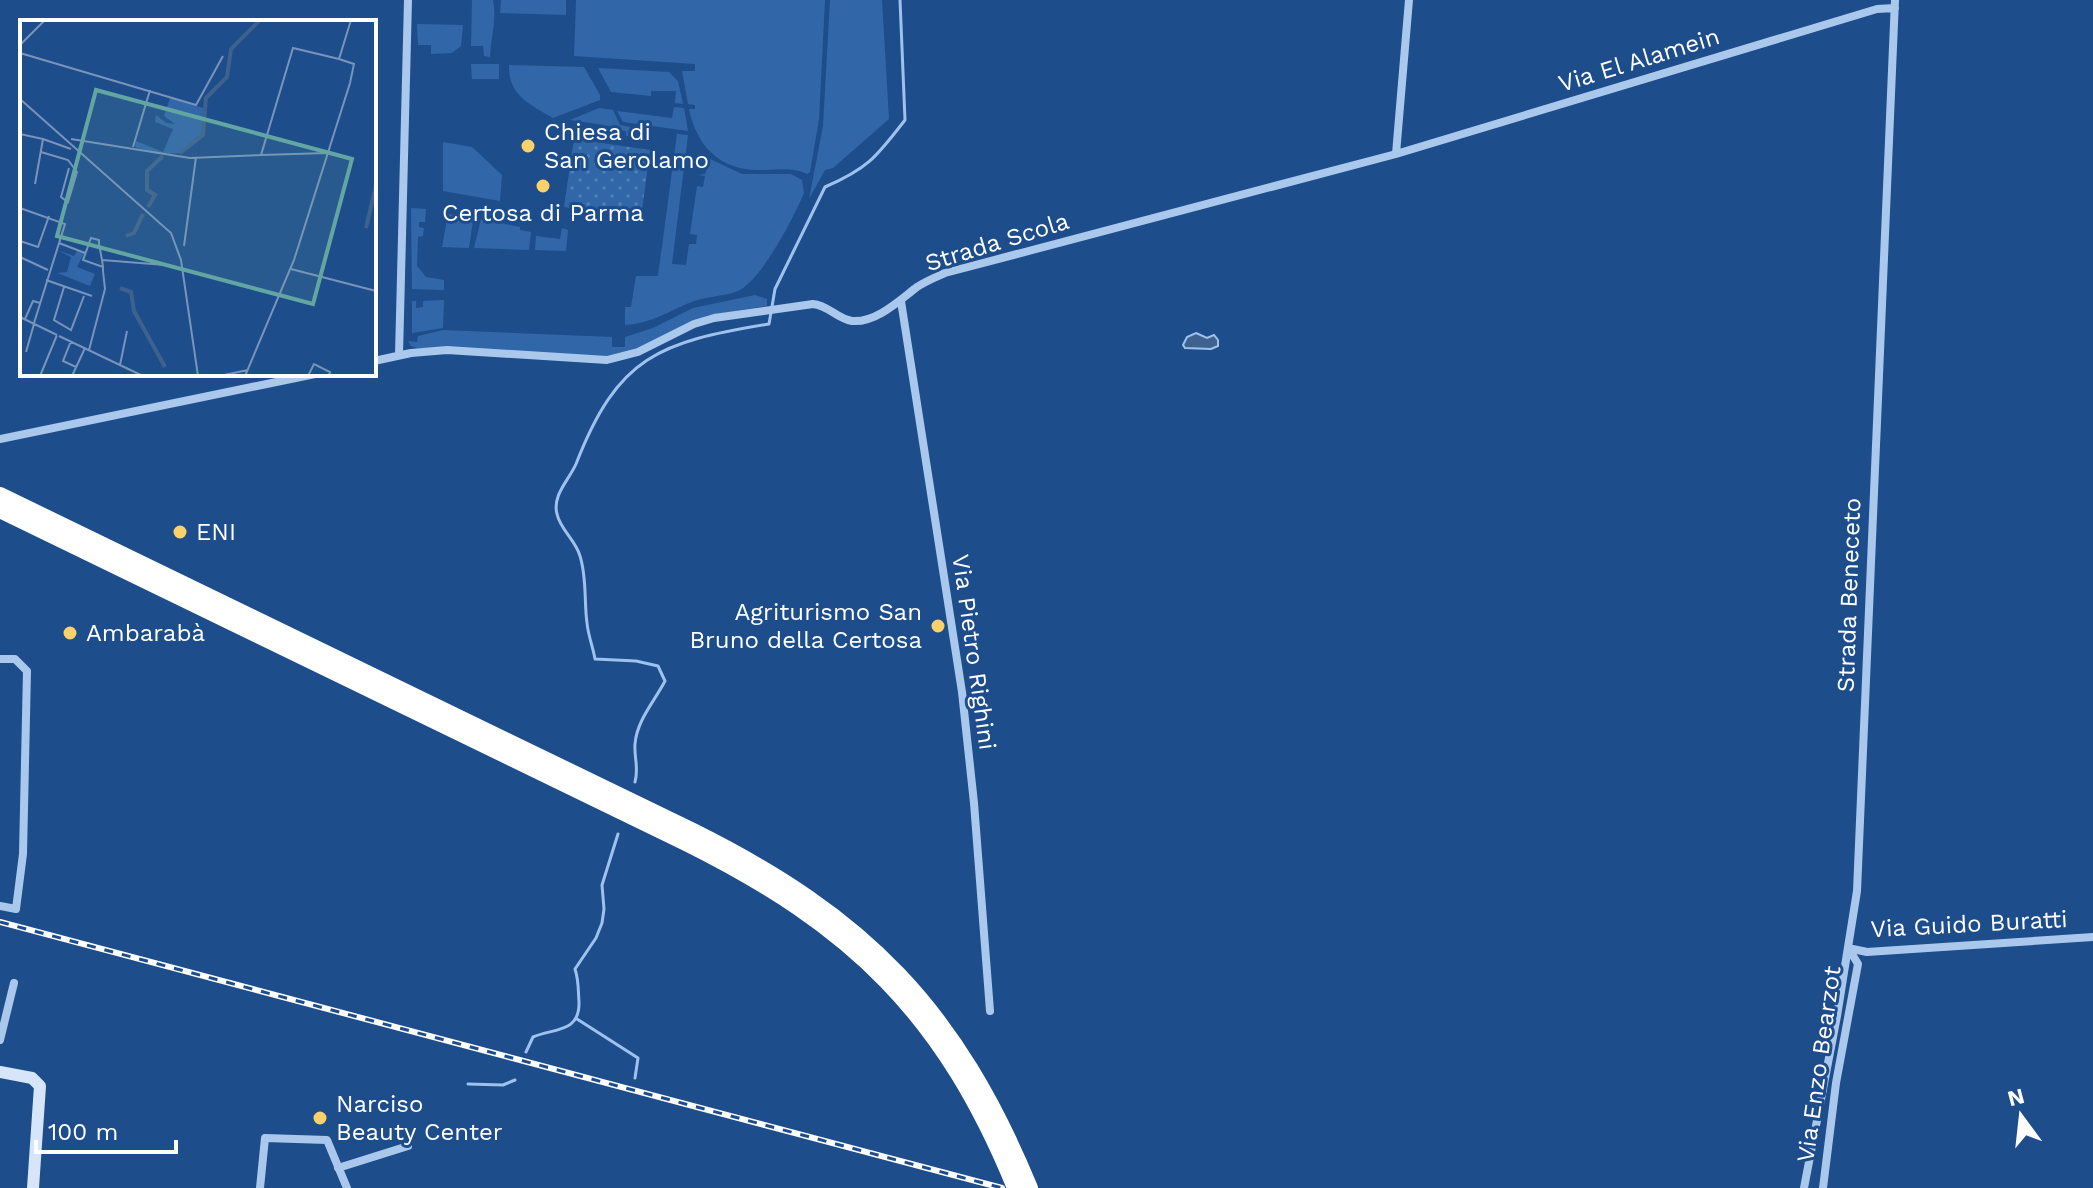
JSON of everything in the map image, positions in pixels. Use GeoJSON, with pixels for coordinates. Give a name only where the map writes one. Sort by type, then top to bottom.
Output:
{"type":"FeatureCollection","features":[{"type":"Feature","properties":{"kind":"highway"},"geometry":{"type":"LineString","coordinates":[[0,495],[748,859],[800,891],[847,925],[884,959],[916,1003],[969,1091],[1015,1188]]}},
{"type":"Feature","properties":{"kind":"highway"},"geometry":{"type":"LineString","coordinates":[[0,510],[734,867],[786,898],[834,932],[916,1003],[960,1049],[981,1083],[1030,1188]]}},
{"type":"Feature","properties":{"kind":"street"},"geometry":{"type":"LineString","coordinates":[[399,355],[408,0]]}},
{"type":"Feature","properties":{"kind":"street"},"geometry":{"type":"LineString","coordinates":[[1396,154],[1409,0]]}},
{"type":"Feature","properties":{"kind":"street","name":"Via El Alamein"},"geometry":{"type":"LineString","coordinates":[[1396,154],[1895,4]]}},
{"type":"Feature","properties":{"kind":"street","name":"Strada Beneceto"},"geometry":{"type":"LineString","coordinates":[[1804,1188],[1857,891],[1895,4]]}},
{"type":"Feature","properties":{"kind":"street","name":"Strada Scola"},"geometry":{"type":"LineString","coordinates":[[376,361],[425,351],[607,360],[638,352],[707,320],[785,307],[823,305],[844,319],[855,321],[901,301],[919,286],[945,273],[1396,154]]}},
{"type":"Feature","properties":{"kind":"street","name":"Via Pietro Righini"},"geometry":{"type":"LineString","coordinates":[[901,301],[962,692],[990,1011]]}},
{"type":"Feature","properties":{"kind":"street"},"geometry":{"type":"LineString","coordinates":[[0,439],[305,376]]}},
{"type":"Feature","properties":{"kind":"street"},"geometry":{"type":"LineString","coordinates":[[0,659],[15,659],[27,671],[23,854],[16,909],[0,906]]}},
{"type":"Feature","properties":{"kind":"street","name":"Via Guido Buratti"},"geometry":{"type":"LineString","coordinates":[[1848,948],[1867,952],[2093,937]]}},
{"type":"Feature","properties":{"kind":"street","name":"Via Enzo Bearzot"},"geometry":{"type":"LineString","coordinates":[[1823,1188],[1840,1062],[1858,964],[1848,948]]}},
{"type":"Feature","properties":{"kind":"street"},"geometry":{"type":"LineString","coordinates":[[0,1040],[14,983]]}},
{"type":"Feature","properties":{"kind":"street"},"geometry":{"type":"LineString","coordinates":[[0,1072],[32,1078],[40,1086],[33,1188]]}},
{"type":"Feature","properties":{"kind":"street"},"geometry":{"type":"LineString","coordinates":[[260,1188],[265,1138],[327,1140],[347,1188]]}},
{"type":"Feature","properties":{"kind":"street"},"geometry":{"type":"LineString","coordinates":[[338,1168],[408,1146]]}},
{"type":"Feature","properties":{"kind":"shaded area"},"geometry":{"type":"Polygon","coordinates":[[[472,0],[493,0],[490,57],[484,56],[483,46],[471,46],[472,0]]]}},
{"type":"Feature","properties":{"kind":"shaded area"},"geometry":{"type":"Polygon","coordinates":[[[501,0],[566,0],[566,15],[500,13],[501,0]]]}},
{"type":"Feature","properties":{"kind":"shaded area"},"geometry":{"type":"Polygon","coordinates":[[[576,0],[825,0],[819,119],[810,172],[749,170],[724,162],[714,155],[698,135],[689,109],[695,109],[695,105],[688,104],[682,71],[695,71],[695,64],[574,56],[576,0]]]}},
{"type":"Feature","properties":{"kind":"shaded area"},"geometry":{"type":"Polygon","coordinates":[[[830,0],[882,0],[889,119],[833,168],[825,170],[809,199],[823,126],[830,0]]]}},
{"type":"Feature","properties":{"kind":"shaded area"},"geometry":{"type":"Polygon","coordinates":[[[417,24],[463,25],[461,46],[452,53],[431,54],[431,45],[418,45],[417,24]]]}},
{"type":"Feature","properties":{"kind":"shaded area"},"geometry":{"type":"Polygon","coordinates":[[[471,64],[499,64],[499,79],[472,79],[471,64]]]}},
{"type":"Feature","properties":{"kind":"shaded area"},"geometry":{"type":"Polygon","coordinates":[[[509,65],[584,67],[600,100],[553,118],[528,103],[516,91],[509,65]]]}},
{"type":"Feature","properties":{"kind":"shaded area"},"geometry":{"type":"Polygon","coordinates":[[[598,68],[669,72],[678,81],[683,104],[675,103],[676,91],[651,91],[651,96],[611,92],[598,68]]]}},
{"type":"Feature","properties":{"kind":"shaded area"},"geometry":{"type":"Polygon","coordinates":[[[674,107],[684,108],[688,131],[623,122],[617,111],[672,118],[674,107]]]}},
{"type":"Feature","properties":{"kind":"shaded area"},"geometry":{"type":"Polygon","coordinates":[[[599,108],[613,110],[620,125],[630,127],[629,136],[617,127],[570,120],[599,108]]]}},
{"type":"Feature","properties":{"kind":"shaded area"},"geometry":{"type":"Polygon","coordinates":[[[677,134],[688,135],[672,264],[686,265],[689,244],[696,244],[697,235],[690,234],[697,186],[703,187],[705,176],[698,175],[705,174],[710,159],[742,174],[791,174],[802,180],[804,193],[776,247],[747,285],[732,293],[695,301],[651,320],[625,325],[625,307],[631,307],[636,276],[658,276],[677,134]]]}},
{"type":"Feature","properties":{"kind":"shaded area"},"geometry":{"type":"Polygon","coordinates":[[[574,139],[650,150],[641,218],[564,207],[574,139]]]}},
{"type":"Feature","properties":{"kind":"shaded area"},"geometry":{"type":"Polygon","coordinates":[[[443,142],[472,147],[502,175],[500,201],[443,191],[443,142]]]}},
{"type":"Feature","properties":{"kind":"shaded area"},"geometry":{"type":"Polygon","coordinates":[[[411,208],[426,209],[425,222],[419,222],[419,227],[424,228],[423,236],[418,237],[417,266],[426,277],[444,280],[444,290],[412,289],[411,208]]]}},
{"type":"Feature","properties":{"kind":"shaded area"},"geometry":{"type":"Polygon","coordinates":[[[448,214],[473,221],[469,248],[442,247],[448,214]]]}},
{"type":"Feature","properties":{"kind":"shaded area"},"geometry":{"type":"Polygon","coordinates":[[[481,219],[531,232],[529,250],[474,248],[481,219]]]}},
{"type":"Feature","properties":{"kind":"shaded area"},"geometry":{"type":"Polygon","coordinates":[[[562,228],[568,230],[566,251],[535,250],[536,236],[560,239],[562,228]]]}},
{"type":"Feature","properties":{"kind":"shaded area"},"geometry":{"type":"Polygon","coordinates":[[[755,295],[767,299],[767,306],[709,315],[637,349],[612,357],[417,348],[408,341],[417,342],[418,336],[443,330],[612,337],[612,347],[625,347],[625,337],[653,328],[693,308],[755,295]]]}},
{"type":"Feature","properties":{"kind":"shaded area"},"geometry":{"type":"Polygon","coordinates":[[[444,300],[443,328],[412,333],[412,301],[416,301],[416,308],[423,307],[423,301],[444,300]]]}},
{"type":"Feature","properties":{"kind":"shaded area"},"geometry":{"type":"Polygon","coordinates":[[[1196,333],[1207,338],[1214,335],[1218,346],[1211,349],[1185,348],[1183,345],[1187,337],[1196,333]]]}},
{"type":"Feature","properties":{"kind":"waterway"},"geometry":{"type":"LineString","coordinates":[[635,782],[636,735],[665,681],[658,666],[636,661],[595,659],[588,628],[582,564],[559,519],[556,507],[559,494],[608,399],[647,360],[698,338],[769,324],[775,289],[825,187],[852,174],[871,160],[905,120],[900,0]]}},
{"type":"Feature","properties":{"kind":"waterway"},"geometry":{"type":"LineString","coordinates":[[526,1052],[533,1037],[564,1028],[578,1012],[575,969],[596,938],[602,923],[602,885],[618,834]]}},
{"type":"Feature","properties":{"kind":"waterway"},"geometry":{"type":"LineString","coordinates":[[577,1019],[638,1058],[635,1078]]}},
{"type":"Feature","properties":{"kind":"waterway"},"geometry":{"type":"LineString","coordinates":[[468,1084],[503,1085],[515,1080]]}},
{"type":"Feature","properties":{"kind":"railway"},"geometry":{"type":"LineString","coordinates":[[0,922],[1002,1188]]}},
{"type":"Feature","properties":{"kind":"place","name":"Chiesa di San Gerolamo"},"geometry":{"type":"Point","coordinates":[528,146]}},
{"type":"Feature","properties":{"kind":"place","name":"Certosa di Parma"},"geometry":{"type":"Point","coordinates":[543,186]}},
{"type":"Feature","properties":{"kind":"place","name":"ENI"},"geometry":{"type":"Point","coordinates":[180,532]}},
{"type":"Feature","properties":{"kind":"place","name":"Agriturismo San Bruno della Certosa"},"geometry":{"type":"Point","coordinates":[938,626]}},
{"type":"Feature","properties":{"kind":"place","name":"Ambarabà"},"geometry":{"type":"Point","coordinates":[70,633]}},
{"type":"Feature","properties":{"kind":"place","name":"Narciso Beauty Center"},"geometry":{"type":"Point","coordinates":[320,1118]}}]}
